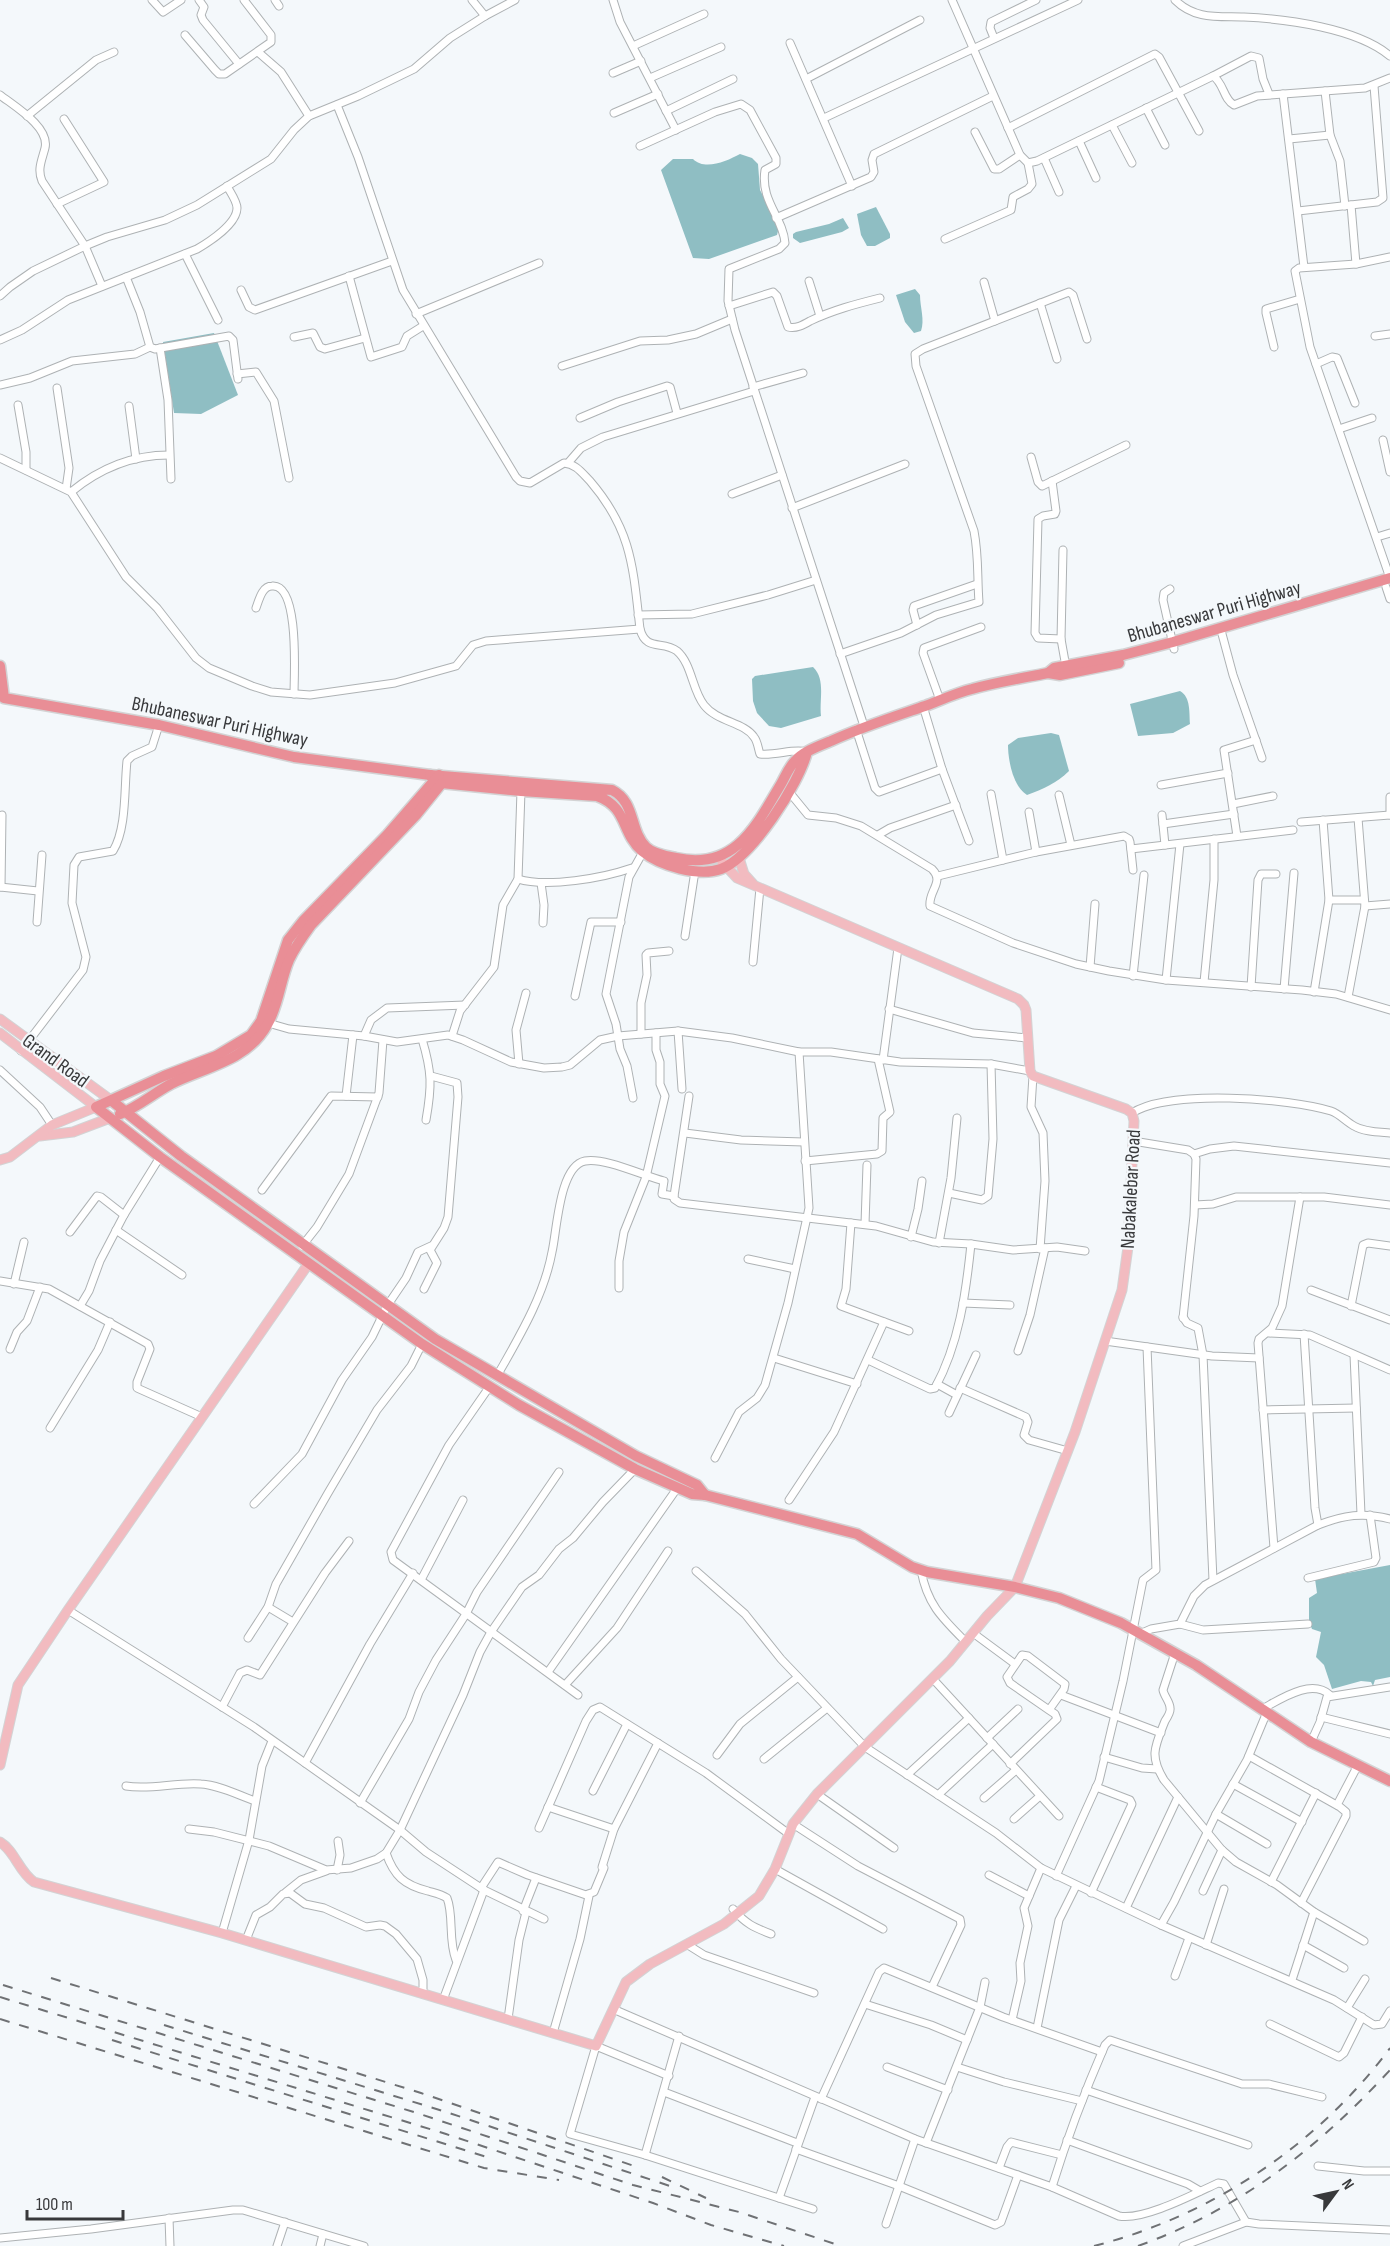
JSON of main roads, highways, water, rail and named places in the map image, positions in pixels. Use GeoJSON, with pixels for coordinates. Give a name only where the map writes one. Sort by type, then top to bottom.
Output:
{"type":"FeatureCollection","features":[{"type":"Feature","properties":{"kind":"highway","name":"Bhubaneswar Puri Highway"},"geometry":{"type":"LineString","coordinates":[[769,812],[796,760],[807,752],[860,728],[972,689],[1048,673],[1054,668],[1173,646],[1222,634],[1389,582]]}},
{"type":"Feature","properties":{"kind":"highway","name":"Bhubaneswar Puri Highway"},"geometry":{"type":"LineString","coordinates":[[1048,673],[1055,676],[1092,670],[1362,591]]}},
{"type":"Feature","properties":{"kind":"highway"},"geometry":{"type":"LineString","coordinates":[[0,666],[2,698]]}},
{"type":"Feature","properties":{"kind":"highway","name":"Bhubaneswar Puri Highway"},"geometry":{"type":"LineString","coordinates":[[2,698],[159,725],[294,757],[438,778]]}},
{"type":"Feature","properties":{"kind":"highway"},"geometry":{"type":"LineString","coordinates":[[438,778],[610,795],[626,800],[639,836],[646,847],[664,855],[693,861],[722,862],[739,858],[769,812],[790,793],[807,752]]}},
{"type":"Feature","properties":{"kind":"highway"},"geometry":{"type":"LineString","coordinates":[[438,778],[521,791],[610,795]]}},
{"type":"Feature","properties":{"kind":"highway"},"geometry":{"type":"LineString","coordinates":[[96,1107],[164,1076],[216,1056],[247,1038],[261,1021],[279,978],[311,925],[416,815],[438,778]]}},
{"type":"Feature","properties":{"kind":"highway"},"geometry":{"type":"LineString","coordinates":[[610,795],[632,838],[643,852],[653,859],[695,871],[715,870],[733,850],[748,841]]}},
{"type":"Feature","properties":{"kind":"highway"},"geometry":{"type":"LineString","coordinates":[[110,1118],[125,1112],[172,1083],[223,1063],[247,1049],[258,1039],[268,1023],[279,978]]}},
{"type":"Feature","properties":{"kind":"highway"},"geometry":{"type":"LineString","coordinates":[[112,1101],[197,1168],[303,1244],[386,1311],[422,1344],[490,1386],[635,1469],[692,1494],[705,1495],[857,1534],[899,1561],[921,1570],[1015,1587],[1059,1598],[1138,1631],[1311,1742],[1390,1781]]}},
{"type":"Feature","properties":{"kind":"highway"},"geometry":{"type":"LineString","coordinates":[[96,1107],[160,1157],[309,1263],[496,1376],[636,1456],[697,1485],[705,1495]]}},
{"type":"Feature","properties":{"kind":"main road"},"geometry":{"type":"LineString","coordinates":[[739,858],[744,874],[757,887]]}},
{"type":"Feature","properties":{"kind":"main road"},"geometry":{"type":"LineString","coordinates":[[722,862],[737,878],[757,887]]}},
{"type":"Feature","properties":{"kind":"main road","name":"Nabakalebar Road"},"geometry":{"type":"LineString","coordinates":[[757,887],[1022,1001],[1026,1010],[1032,1074],[1132,1113],[1133,1142],[1122,1290],[1068,1451],[1015,1587]]}},
{"type":"Feature","properties":{"kind":"main road","name":"Grand Road"},"geometry":{"type":"LineString","coordinates":[[0,1019],[112,1101]]}},
{"type":"Feature","properties":{"kind":"main road","name":"Grand Road"},"geometry":{"type":"LineString","coordinates":[[0,1033],[96,1107]]}},
{"type":"Feature","properties":{"kind":"main road"},"geometry":{"type":"LineString","coordinates":[[0,1160],[10,1157],[52,1125],[96,1107]]}},
{"type":"Feature","properties":{"kind":"main road"},"geometry":{"type":"LineString","coordinates":[[39,1136],[73,1132],[110,1118]]}},
{"type":"Feature","properties":{"kind":"main road"},"geometry":{"type":"LineString","coordinates":[[0,1765],[18,1685],[309,1263]]}},
{"type":"Feature","properties":{"kind":"main road"},"geometry":{"type":"LineString","coordinates":[[0,1842],[7,1846],[26,1875],[34,1882],[246,1940],[596,2046],[626,1982],[650,1964],[688,1945],[759,1896],[775,1869],[791,1829],[817,1794],[933,1679],[1015,1587]]}},
{"type":"Feature","properties":{"kind":"water"},"geometry":{"type":"Polygon","coordinates":[[[740,154],[752,158],[758,164],[760,190],[779,227],[777,235],[709,259],[693,258],[661,170],[673,159],[693,159],[698,163],[710,165],[740,154]]]}},
{"type":"Feature","properties":{"kind":"water"},"geometry":{"type":"Polygon","coordinates":[[[876,207],[890,238],[875,246],[867,246],[861,235],[857,214],[876,207]]]}},
{"type":"Feature","properties":{"kind":"water"},"geometry":{"type":"Polygon","coordinates":[[[843,218],[849,228],[842,232],[800,243],[793,238],[796,232],[843,218]]]}},
{"type":"Feature","properties":{"kind":"water"},"geometry":{"type":"Polygon","coordinates":[[[915,289],[920,295],[923,322],[921,331],[914,333],[905,322],[896,295],[915,289]]]}},
{"type":"Feature","properties":{"kind":"water"},"geometry":{"type":"Polygon","coordinates":[[[214,333],[238,395],[201,414],[174,413],[163,342],[214,333]]]}},
{"type":"Feature","properties":{"kind":"water"},"geometry":{"type":"Polygon","coordinates":[[[813,667],[821,684],[821,716],[781,728],[769,726],[757,713],[753,701],[752,679],[755,676],[813,667]]]}},
{"type":"Feature","properties":{"kind":"water"},"geometry":{"type":"Polygon","coordinates":[[[1180,691],[1188,701],[1190,724],[1173,733],[1138,736],[1130,704],[1180,691]]]}},
{"type":"Feature","properties":{"kind":"water"},"geometry":{"type":"Polygon","coordinates":[[[1051,733],[1059,735],[1069,771],[1050,785],[1027,795],[1015,780],[1010,765],[1008,745],[1018,738],[1051,733]]]}},
{"type":"Feature","properties":{"kind":"water"},"geometry":{"type":"Polygon","coordinates":[[[1390,1565],[1390,1677],[1375,1680],[1373,1686],[1371,1682],[1361,1681],[1332,1689],[1324,1665],[1316,1657],[1321,1632],[1312,1629],[1309,1622],[1309,1598],[1317,1593],[1315,1579],[1390,1565]]]}},
{"type":"Feature","properties":{"kind":"railway"},"geometry":{"type":"LineString","coordinates":[[51,1978],[421,2093],[640,2168]]}},
{"type":"Feature","properties":{"kind":"railway"},"geometry":{"type":"LineString","coordinates":[[3,1985],[420,2114],[633,2185],[739,2212],[841,2246]]}},
{"type":"Feature","properties":{"kind":"railway"},"geometry":{"type":"LineString","coordinates":[[0,1997],[446,2134],[653,2203],[711,2225],[784,2246]]}},
{"type":"Feature","properties":{"kind":"railway"},"geometry":{"type":"LineString","coordinates":[[0,2019],[484,2168],[559,2180]]}},
{"type":"Feature","properties":{"kind":"railway"},"geometry":{"type":"LineString","coordinates":[[164,2025],[443,2111],[670,2186]]}},
{"type":"Feature","properties":{"kind":"railway"},"geometry":{"type":"LineString","coordinates":[[112,2040],[490,2158]]}},
{"type":"Feature","properties":{"kind":"railway"},"geometry":{"type":"LineString","coordinates":[[1094,2246],[1137,2233],[1179,2216],[1220,2196],[1259,2172],[1330,2116],[1390,2048]]}},
{"type":"Feature","properties":{"kind":"railway"},"geometry":{"type":"LineString","coordinates":[[1138,2246],[1210,2214],[1275,2174],[1334,2126],[1390,2070]]}},
{"type":"Feature","properties":{"kind":"railway"},"geometry":{"type":"LineString","coordinates":[[662,2177],[706,2198]]}}]}
